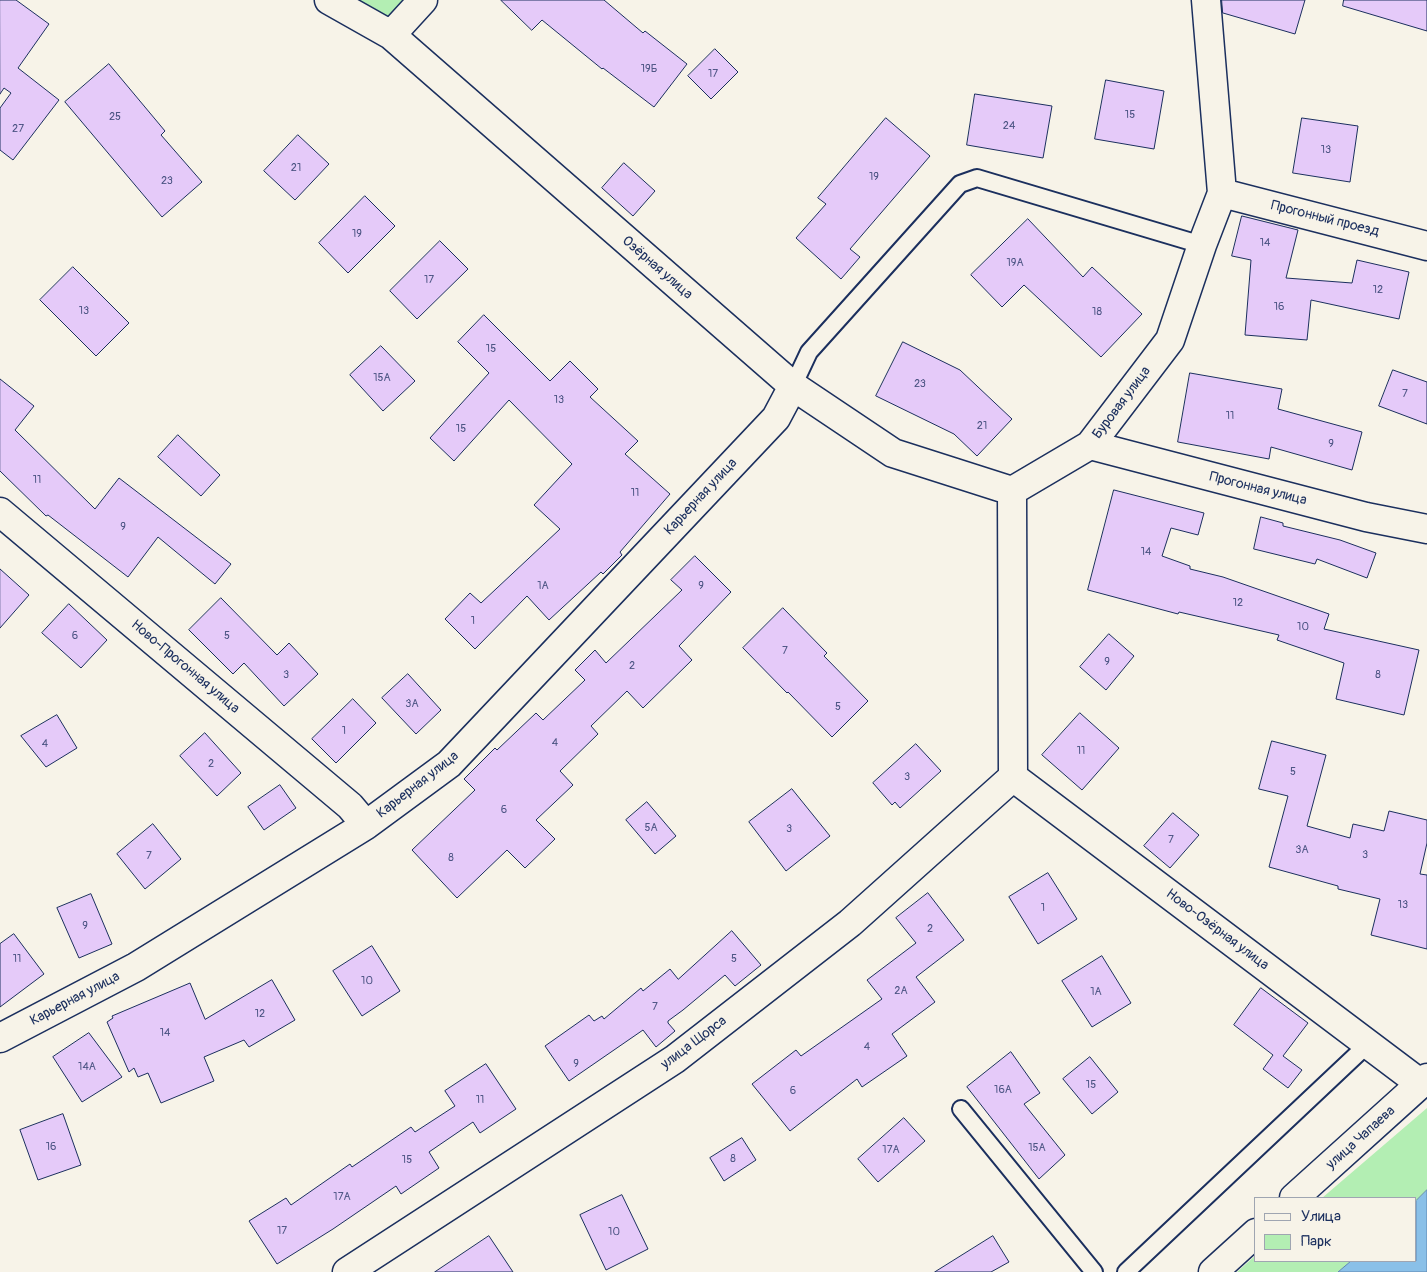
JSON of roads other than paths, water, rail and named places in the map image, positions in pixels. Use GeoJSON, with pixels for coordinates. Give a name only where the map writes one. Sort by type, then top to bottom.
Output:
{"type":"FeatureCollection","features":[{"type":"Feature","properties":{"kind":"street","name":"Озёрная улица"},"geometry":{"type":"LineString","coordinates":[[329,0],[391,35],[793,386],[894,453],[1012,491]]}},
{"type":"Feature","properties":{"kind":"street"},"geometry":{"type":"LineString","coordinates":[[391,35],[423,0]]}},
{"type":"Feature","properties":{"kind":"street","name":"Буровая улица"},"geometry":{"type":"LineString","coordinates":[[1012,491],[1090,445],[1170,340],[1202,245],[1222,193],[1206,0]]}},
{"type":"Feature","properties":{"kind":"street","name":"Прогонный проезд"},"geometry":{"type":"LineString","coordinates":[[1222,193],[1427,246]]}},
{"type":"Feature","properties":{"kind":"street","name":"Карьерная улица"},"geometry":{"type":"LineString","coordinates":[[0,1038],[136,966],[366,825],[449,764],[776,418],[793,386]]}},
{"type":"Feature","properties":{"kind":"street","name":"Прогонная улица"},"geometry":{"type":"LineString","coordinates":[[1090,445],[1356,514],[1427,529]]}},
{"type":"Feature","properties":{"kind":"street"},"geometry":{"type":"LineString","coordinates":[[1012,491],[1014,776]]}},
{"type":"Feature","properties":{"kind":"street","name":"Ново-Прогонная улица"},"geometry":{"type":"LineString","coordinates":[[0,512],[350,806],[366,825]]}},
{"type":"Feature","properties":{"kind":"street","name":"Ново-Озёрная улица"},"geometry":{"type":"LineString","coordinates":[[1014,776],[1368,1044],[1424,1081]]}},
{"type":"Feature","properties":{"kind":"street","name":"улица Щорса"},"geometry":{"type":"LineString","coordinates":[[347,1272],[675,1059],[850,924],[1014,776]]}},
{"type":"Feature","properties":{"kind":"street","name":"улица Чапаева"},"geometry":{"type":"LineString","coordinates":[[1295,1197],[1424,1081]]}},
{"type":"Feature","properties":{"kind":"street"},"geometry":{"type":"LineString","coordinates":[[1213,1272],[1254,1235]]}},
{"type":"Feature","properties":{"kind":"lane"},"geometry":{"type":"LineString","coordinates":[[793,386],[809,352],[960,184],[977,178],[1202,245]]}},
{"type":"Feature","properties":{"kind":"lane"},"geometry":{"type":"LineString","coordinates":[[1126,1272],[1368,1044]]}},
{"type":"Feature","properties":{"kind":"lane"},"geometry":{"type":"LineString","coordinates":[[961,1109],[1094,1272]]}},
{"type":"Feature","properties":{"kind":"water"},"geometry":{"type":"Polygon","coordinates":[[[1427,1190],[1427,1272],[1338,1272],[1350,1262],[1417,1262],[1417,1200],[1427,1190]]]}}]}
